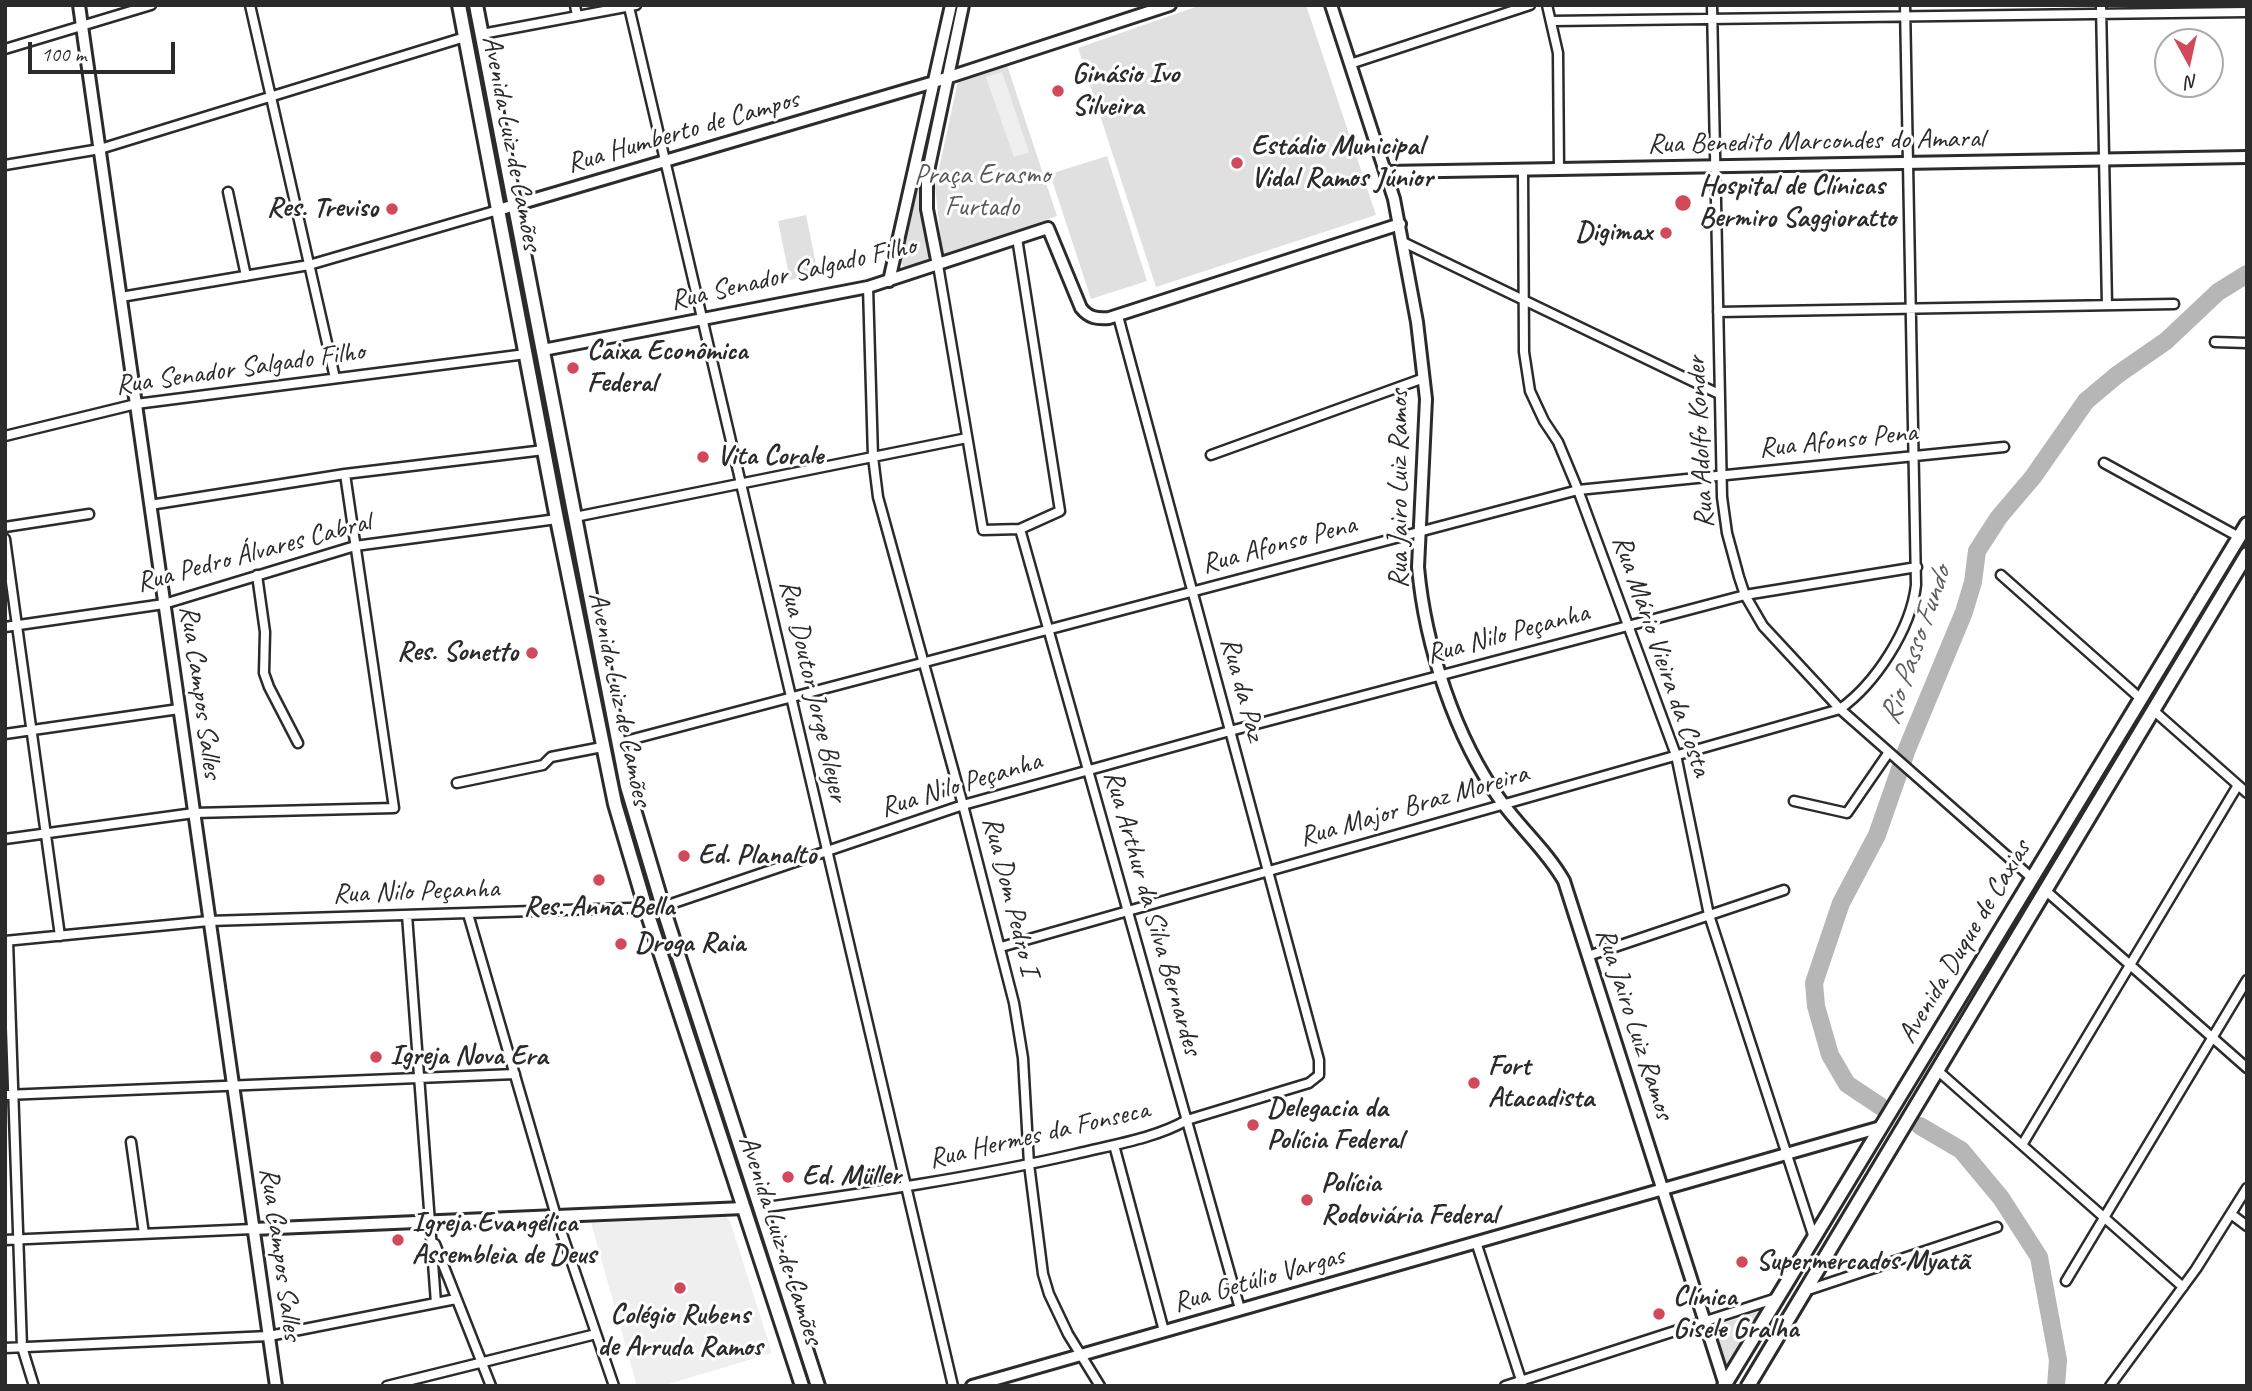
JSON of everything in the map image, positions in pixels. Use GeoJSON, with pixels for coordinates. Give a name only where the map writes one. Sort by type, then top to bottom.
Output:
{"type":"FeatureCollection","features":[{"type":"Feature","properties":{"kind":"main road","name":"Avenida Luiz de Camões"},"geometry":{"type":"LineString","coordinates":[[459,5],[557,519],[615,804],[646,909],[802,1386]]}},
{"type":"Feature","properties":{"kind":"main road","name":"Avenida Luiz de Camões"},"geometry":{"type":"LineString","coordinates":[[477,5],[634,816],[818,1386]]}},
{"type":"Feature","properties":{"kind":"main road","name":"Avenida Duque de Caxias"},"geometry":{"type":"LineString","coordinates":[[1724,1385],[2247,524]]}},
{"type":"Feature","properties":{"kind":"main road","name":"Avenida Duque de Caxias"},"geometry":{"type":"LineString","coordinates":[[1748,1386],[2247,554]]}},
{"type":"Feature","properties":{"kind":"street","name":"Rua Campos Salles"},"geometry":{"type":"LineString","coordinates":[[79,5],[276,1386]]}},
{"type":"Feature","properties":{"kind":"street"},"geometry":{"type":"LineString","coordinates":[[5,50],[151,5]]}},
{"type":"Feature","properties":{"kind":"street"},"geometry":{"type":"LineString","coordinates":[[250,5],[334,378]]}},
{"type":"Feature","properties":{"kind":"street"},"geometry":{"type":"LineString","coordinates":[[575,5],[577,16]]}},
{"type":"Feature","properties":{"kind":"street"},"geometry":{"type":"LineString","coordinates":[[889,281],[951,5]]}},
{"type":"Feature","properties":{"kind":"street"},"geometry":{"type":"LineString","coordinates":[[963,5],[926,187],[927,209],[983,530],[1020,529],[1059,511],[1017,238]]}},
{"type":"Feature","properties":{"kind":"street"},"geometry":{"type":"LineString","coordinates":[[1132,5],[1132,18]]}},
{"type":"Feature","properties":{"kind":"street","name":"Rua Humberto de Campos"},"geometry":{"type":"LineString","coordinates":[[121,297],[309,265],[948,78],[1170,5]]}},
{"type":"Feature","properties":{"kind":"street","name":"Rua Jairo Luiz Ramos"},"geometry":{"type":"LineString","coordinates":[[1331,5],[1386,172],[1403,242],[1424,378],[1426,429],[1418,532],[1420,592],[1442,675],[1469,749],[1503,804],[1543,849],[1560,873],[1724,1385]]}},
{"type":"Feature","properties":{"kind":"street"},"geometry":{"type":"LineString","coordinates":[[1350,64],[1530,5]]}},
{"type":"Feature","properties":{"kind":"street"},"geometry":{"type":"LineString","coordinates":[[1547,5],[1558,53],[1559,169]]}},
{"type":"Feature","properties":{"kind":"street","name":"Rua Adolfo Konder"},"geometry":{"type":"LineString","coordinates":[[1712,5],[1721,476],[1727,533],[1745,595],[1763,626],[1840,709],[2032,878]]}},
{"type":"Feature","properties":{"kind":"street"},"geometry":{"type":"LineString","coordinates":[[1840,709],[1866,685],[1900,636],[1914,603],[1917,567],[1905,5]]}},
{"type":"Feature","properties":{"kind":"street"},"geometry":{"type":"LineString","coordinates":[[482,34],[632,6]]}},
{"type":"Feature","properties":{"kind":"street","name":"Rua Doutor Jorge Bleyer"},"geometry":{"type":"LineString","coordinates":[[632,6],[665,161],[953,1386]]}},
{"type":"Feature","properties":{"kind":"street"},"geometry":{"type":"LineString","coordinates":[[1552,21],[1905,16],[2101,9],[2247,12]]}},
{"type":"Feature","properties":{"kind":"street"},"geometry":{"type":"LineString","coordinates":[[2101,9],[2107,305]]}},
{"type":"Feature","properties":{"kind":"street"},"geometry":{"type":"LineString","coordinates":[[5,165],[100,149],[465,37]]}},
{"type":"Feature","properties":{"kind":"street","name":"Rua Benedito Marcondes do Amaral"},"geometry":{"type":"LineString","coordinates":[[1386,172],[2247,157]]}},
{"type":"Feature","properties":{"kind":"street","name":"Rua Mário Vieira da Costa"},"geometry":{"type":"LineString","coordinates":[[1523,170],[1524,352],[1530,391],[1537,409],[1562,450],[1676,755],[1709,915],[1814,1237]]}},
{"type":"Feature","properties":{"kind":"street"},"geometry":{"type":"LineString","coordinates":[[228,192],[246,276]]}},
{"type":"Feature","properties":{"kind":"street"},"geometry":{"type":"LineString","coordinates":[[1118,316],[1399,224]]}},
{"type":"Feature","properties":{"kind":"street","name":"Rua Senador Salgado Filho"},"geometry":{"type":"LineString","coordinates":[[543,350],[868,287],[1048,228],[1076,299],[1086,314],[1101,318],[1118,316]]}},
{"type":"Feature","properties":{"kind":"street"},"geometry":{"type":"LineString","coordinates":[[1403,242],[1719,394]]}},
{"type":"Feature","properties":{"kind":"street","name":"Rua Dom Pedro I"},"geometry":{"type":"LineString","coordinates":[[868,287],[873,457],[878,497],[964,805],[1020,1031],[1029,1164],[1044,1274],[1058,1313],[1100,1386]]}},
{"type":"Feature","properties":{"kind":"street"},"geometry":{"type":"LineString","coordinates":[[1718,312],[2174,304]]}},
{"type":"Feature","properties":{"kind":"street","name":"Rua da Paz"},"geometry":{"type":"LineString","coordinates":[[1118,316],[1319,1060],[1319,1075]]}},
{"type":"Feature","properties":{"kind":"street"},"geometry":{"type":"LineString","coordinates":[[2215,342],[2247,343]]}},
{"type":"Feature","properties":{"kind":"street","name":"Rua Senador Salgado Filho"},"geometry":{"type":"LineString","coordinates":[[5,436],[136,404],[526,354]]}},
{"type":"Feature","properties":{"kind":"street"},"geometry":{"type":"LineString","coordinates":[[1211,455],[1424,378]]}},
{"type":"Feature","properties":{"kind":"street"},"geometry":{"type":"LineString","coordinates":[[575,517],[967,438]]}},
{"type":"Feature","properties":{"kind":"street","name":"Rua Afonso Pena"},"geometry":{"type":"LineString","coordinates":[[618,743],[1578,490],[2004,447]]}},
{"type":"Feature","properties":{"kind":"street"},"geometry":{"type":"LineString","coordinates":[[150,505],[345,474],[544,450]]}},
{"type":"Feature","properties":{"kind":"street"},"geometry":{"type":"LineString","coordinates":[[2104,463],[2239,537]]}},
{"type":"Feature","properties":{"kind":"street"},"geometry":{"type":"LineString","coordinates":[[5,839],[194,813],[394,808],[345,474]]}},
{"type":"Feature","properties":{"kind":"street"},"geometry":{"type":"LineString","coordinates":[[5,527],[89,514]]}},
{"type":"Feature","properties":{"kind":"street","name":"Rua Pedro Álvares Cabral"},"geometry":{"type":"LineString","coordinates":[[5,627],[164,604],[355,546],[557,519]]}},
{"type":"Feature","properties":{"kind":"street","name":"Rua Arthur da Silva Bernardes"},"geometry":{"type":"LineString","coordinates":[[1020,529],[1240,1310]]}},
{"type":"Feature","properties":{"kind":"street"},"geometry":{"type":"LineString","coordinates":[[5,539],[60,936]]}},
{"type":"Feature","properties":{"kind":"street","name":"Rua Nilo Peçanha"},"geometry":{"type":"LineString","coordinates":[[6,941],[209,921],[662,907],[964,805],[1230,731],[1745,595],[1917,567]]}},
{"type":"Feature","properties":{"kind":"street"},"geometry":{"type":"LineString","coordinates":[[257,575],[265,632],[264,673],[298,743]]}},
{"type":"Feature","properties":{"kind":"street"},"geometry":{"type":"LineString","coordinates":[[2001,575],[2141,699]]}},
{"type":"Feature","properties":{"kind":"street"},"geometry":{"type":"LineString","coordinates":[[5,734],[179,709]]}},
{"type":"Feature","properties":{"kind":"street","name":"Rua Major Braz Moreira"},"geometry":{"type":"LineString","coordinates":[[1001,947],[1840,709]]}},
{"type":"Feature","properties":{"kind":"street"},"geometry":{"type":"LineString","coordinates":[[2153,710],[2247,793]]}},
{"type":"Feature","properties":{"kind":"street"},"geometry":{"type":"LineString","coordinates":[[457,783],[543,765],[551,757],[602,747]]}},
{"type":"Feature","properties":{"kind":"street"},"geometry":{"type":"LineString","coordinates":[[1794,801],[1847,813],[1889,752]]}},
{"type":"Feature","properties":{"kind":"street"},"geometry":{"type":"LineString","coordinates":[[2022,1145],[2238,785]]}},
{"type":"Feature","properties":{"kind":"street"},"geometry":{"type":"LineString","coordinates":[[1588,957],[1784,890]]}},
{"type":"Feature","properties":{"kind":"street"},"geometry":{"type":"LineString","coordinates":[[2045,890],[2247,1068]]}},
{"type":"Feature","properties":{"kind":"street"},"geometry":{"type":"LineString","coordinates":[[468,914],[556,1216],[614,1386]]}},
{"type":"Feature","properties":{"kind":"street"},"geometry":{"type":"LineString","coordinates":[[407,915],[436,1303]]}},
{"type":"Feature","properties":{"kind":"street"},"geometry":{"type":"LineString","coordinates":[[6,941],[9,1095],[22,1348],[34,1386]]}},
{"type":"Feature","properties":{"kind":"street"},"geometry":{"type":"LineString","coordinates":[[2066,1281],[2247,980]]}},
{"type":"Feature","properties":{"kind":"street"},"geometry":{"type":"LineString","coordinates":[[1937,1070],[2183,1287]]}},
{"type":"Feature","properties":{"kind":"street"},"geometry":{"type":"LineString","coordinates":[[9,1095],[515,1074]]}},
{"type":"Feature","properties":{"kind":"street","name":"Rua Hermes da Fonseca"},"geometry":{"type":"LineString","coordinates":[[760,1208],[906,1187],[1114,1145],[1309,1083],[1319,1075]]}},
{"type":"Feature","properties":{"kind":"street","name":"Rua Getúlio Vargas"},"geometry":{"type":"LineString","coordinates":[[972,1386],[1007,1381],[1081,1355],[1881,1126]]}},
{"type":"Feature","properties":{"kind":"street"},"geometry":{"type":"LineString","coordinates":[[131,1142],[144,1234]]}},
{"type":"Feature","properties":{"kind":"street"},"geometry":{"type":"LineString","coordinates":[[1114,1145],[1164,1331]]}},
{"type":"Feature","properties":{"kind":"street"},"geometry":{"type":"LineString","coordinates":[[2110,1386],[2183,1287],[2247,1188]]}},
{"type":"Feature","properties":{"kind":"street"},"geometry":{"type":"LineString","coordinates":[[5,1240],[744,1208]]}},
{"type":"Feature","properties":{"kind":"street"},"geometry":{"type":"LineString","coordinates":[[2231,1214],[2247,1226]]}},
{"type":"Feature","properties":{"kind":"street"},"geometry":{"type":"LineString","coordinates":[[1806,1289],[1997,1227]]}},
{"type":"Feature","properties":{"kind":"street"},"geometry":{"type":"LineString","coordinates":[[431,1235],[491,1386]]}},
{"type":"Feature","properties":{"kind":"street"},"geometry":{"type":"LineString","coordinates":[[1476,1242],[1522,1383]]}},
{"type":"Feature","properties":{"kind":"street"},"geometry":{"type":"LineString","coordinates":[[1506,1386],[1777,1298]]}},
{"type":"Feature","properties":{"kind":"street"},"geometry":{"type":"LineString","coordinates":[[5,1348],[269,1336],[456,1299]]}},
{"type":"Feature","properties":{"kind":"street"},"geometry":{"type":"LineString","coordinates":[[387,1386],[596,1334]]}},
{"type":"Feature","properties":{"kind":"shaded area"},"geometry":{"type":"Polygon","coordinates":[[[1002,72],[1030,152],[1014,158],[986,77],[1002,72]]]}},
{"type":"Feature","properties":{"kind":"shaded area","name":"Colégio Rubens de Arruda Ramos"},"geometry":{"type":"Polygon","coordinates":[[[726,1217],[730,1221],[772,1353],[662,1386],[637,1386],[591,1223],[726,1217]]]}},
{"type":"Feature","properties":{"kind":"green space"},"geometry":{"type":"Polygon","coordinates":[[[465,5],[470,5],[504,195],[493,140],[486,122],[465,5]]]}},
{"type":"Feature","properties":{"kind":"green space","name":"Estádio Municipal Vidal Ramos Júnior"},"geometry":{"type":"Polygon","coordinates":[[[1201,5],[1306,5],[1376,215],[1156,287],[1078,48],[1201,5]]]}},
{"type":"Feature","properties":{"kind":"green space","name":"Praça Erasmo Furtado"},"geometry":{"type":"Polygon","coordinates":[[[1007,65],[1057,216],[943,257],[935,187],[958,81],[1007,65]],[[1002,72],[986,77],[1014,157],[1029,152],[1002,72]]]}},
{"type":"Feature","properties":{"kind":"green space"},"geometry":{"type":"Polygon","coordinates":[[[942,84],[921,191],[930,256],[926,261],[904,268],[901,263],[938,85],[942,84]]]}},
{"type":"Feature","properties":{"kind":"green space"},"geometry":{"type":"Polygon","coordinates":[[[1107,156],[1147,281],[1091,299],[1050,174],[1107,156]]]}},
{"type":"Feature","properties":{"kind":"green space"},"geometry":{"type":"Polygon","coordinates":[[[806,215],[818,274],[790,280],[778,221],[806,215]]]}},
{"type":"Feature","properties":{"kind":"green space"},"geometry":{"type":"Polygon","coordinates":[[[509,236],[520,293],[528,312],[613,758],[648,894],[611,772],[509,236]]]}},
{"type":"Feature","properties":{"kind":"green space"},"geometry":{"type":"Polygon","coordinates":[[[658,927],[661,928],[687,994],[812,1386],[797,1355],[699,1050],[657,931],[658,927]]]}},
{"type":"Feature","properties":{"kind":"green space"},"geometry":{"type":"Polygon","coordinates":[[[1763,1310],[1727,1370],[1714,1326],[1763,1310]]]}},
{"type":"Feature","properties":{"kind":"waterway","name":"Rio Passo Fundo"},"geometry":{"type":"LineString","coordinates":[[1880,1106],[1847,1084],[1830,1055],[1816,1006],[1814,983],[1841,903],[1877,835],[1907,749],[1964,612],[1973,582],[1977,551],[1999,517],[2033,477],[2086,401],[2117,375],[2166,341],[2218,292],[2247,274]]}},
{"type":"Feature","properties":{"kind":"waterway","name":"Rio Passo Fundo"},"geometry":{"type":"LineString","coordinates":[[1920,1126],[1961,1150],[2001,1198],[2039,1257],[2058,1360],[2056,1386]]}},
{"type":"Feature","properties":{"kind":"place","name":"Ginásio Ivo Silveira"},"geometry":{"type":"Point","coordinates":[1058,91]}},
{"type":"Feature","properties":{"kind":"place","name":"Estádio Municipal Vidal Ramos Júnior"},"geometry":{"type":"Point","coordinates":[1237,163]}},
{"type":"Feature","properties":{"kind":"place","name":"Hospital de Clínicas Bermiro Saggioratto"},"geometry":{"type":"Point","coordinates":[1683,203]}},
{"type":"Feature","properties":{"kind":"place","name":"Res. Treviso"},"geometry":{"type":"Point","coordinates":[392,209]}},
{"type":"Feature","properties":{"kind":"place","name":"Digimax"},"geometry":{"type":"Point","coordinates":[1666,233]}},
{"type":"Feature","properties":{"kind":"place","name":"Caixa Econômica Federal"},"geometry":{"type":"Point","coordinates":[573,368]}},
{"type":"Feature","properties":{"kind":"place","name":"Vita Corale"},"geometry":{"type":"Point","coordinates":[703,457]}},
{"type":"Feature","properties":{"kind":"place","name":"Res. Sonetto"},"geometry":{"type":"Point","coordinates":[532,653]}},
{"type":"Feature","properties":{"kind":"place","name":"Ed. Planalto"},"geometry":{"type":"Point","coordinates":[684,856]}},
{"type":"Feature","properties":{"kind":"place","name":"Res. Anna Bella"},"geometry":{"type":"Point","coordinates":[599,880]}},
{"type":"Feature","properties":{"kind":"place","name":"Droga Raia"},"geometry":{"type":"Point","coordinates":[621,944]}},
{"type":"Feature","properties":{"kind":"place","name":"Igreja Nova Era"},"geometry":{"type":"Point","coordinates":[376,1057]}},
{"type":"Feature","properties":{"kind":"place","name":"Fort Atacadista"},"geometry":{"type":"Point","coordinates":[1474,1083]}},
{"type":"Feature","properties":{"kind":"place","name":"Delegacia da Polícia Federal"},"geometry":{"type":"Point","coordinates":[1253,1125]}},
{"type":"Feature","properties":{"kind":"place","name":"Ed. Müller"},"geometry":{"type":"Point","coordinates":[788,1177]}},
{"type":"Feature","properties":{"kind":"place","name":"Polícia Rodoviária Federal"},"geometry":{"type":"Point","coordinates":[1307,1200]}},
{"type":"Feature","properties":{"kind":"place","name":"Igreja Evangélica Assembleia de Deus"},"geometry":{"type":"Point","coordinates":[398,1240]}},
{"type":"Feature","properties":{"kind":"place","name":"Supermercados Myatã"},"geometry":{"type":"Point","coordinates":[1742,1262]}},
{"type":"Feature","properties":{"kind":"place","name":"Colégio Rubens de Arruda Ramos"},"geometry":{"type":"Point","coordinates":[680,1288]}},
{"type":"Feature","properties":{"kind":"place","name":"Clínica Gisele Gralha"},"geometry":{"type":"Point","coordinates":[1659,1314]}}]}
